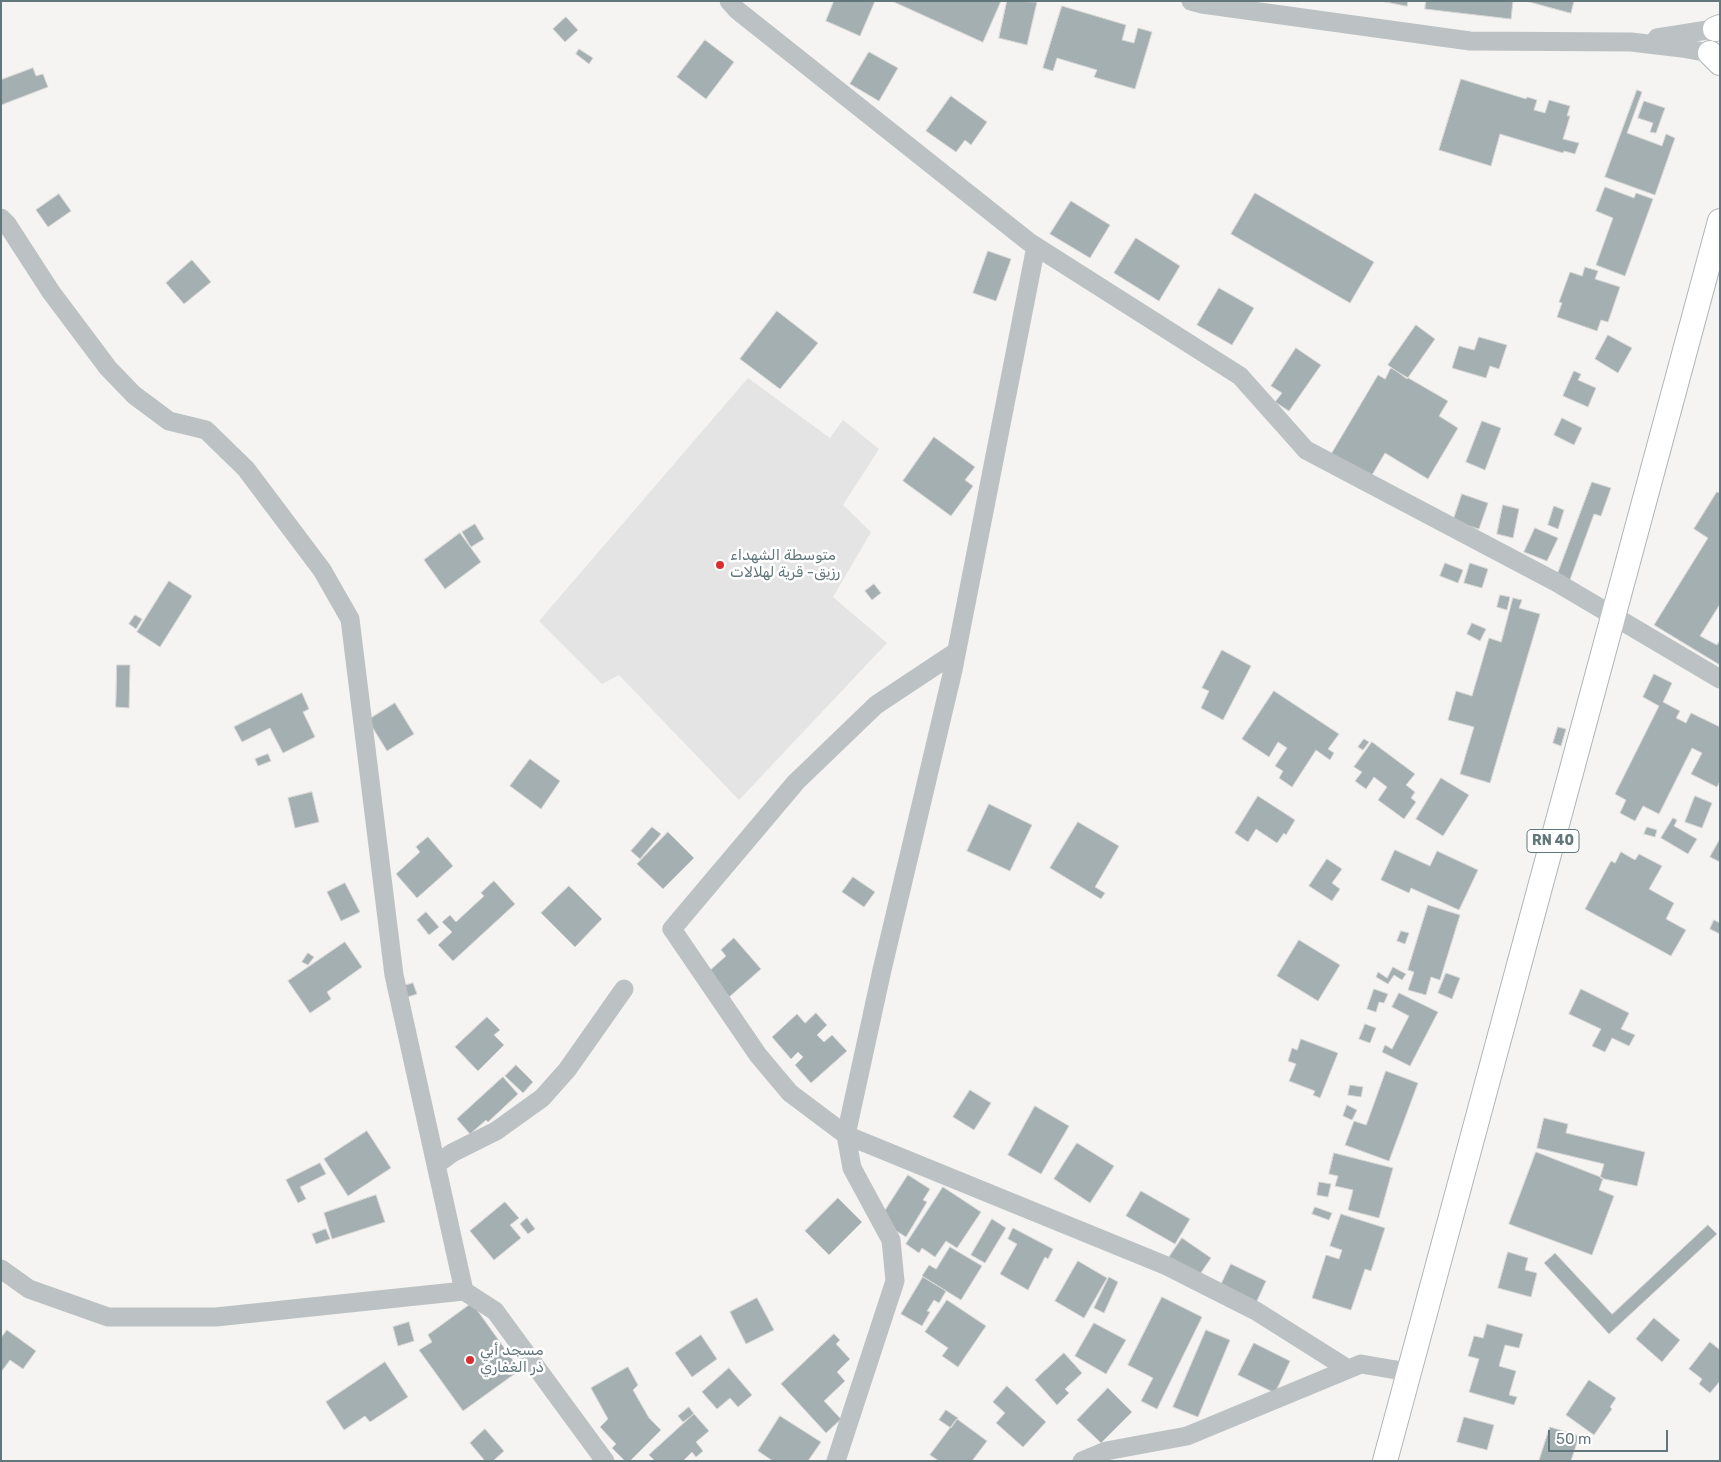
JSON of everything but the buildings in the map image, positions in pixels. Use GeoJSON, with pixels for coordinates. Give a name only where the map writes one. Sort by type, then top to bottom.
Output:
{"type":"FeatureCollection","features":[{"type":"Feature","properties":{"kind":"main road","name":"RN 40"},"geometry":{"type":"LineString","coordinates":[[1385,1461],[1720,220]]}},
{"type":"Feature","properties":{"kind":"street"},"geometry":{"type":"LineString","coordinates":[[729,1],[745,16],[1036,246],[1240,376],[1306,450],[1556,582],[1720,679]]}},
{"type":"Feature","properties":{"kind":"street"},"geometry":{"type":"LineString","coordinates":[[1191,1],[1212,6],[1470,41],[1631,42],[1718,28]]}},
{"type":"Feature","properties":{"kind":"street"},"geometry":{"type":"LineString","coordinates":[[1631,42],[1717,57]]}},
{"type":"Feature","properties":{"kind":"street"},"geometry":{"type":"LineString","coordinates":[[1,218],[7,224],[51,292],[108,368],[134,396],[169,421],[206,430],[246,469],[322,570],[350,619],[394,975],[464,1291]]}},
{"type":"Feature","properties":{"kind":"street"},"geometry":{"type":"LineString","coordinates":[[836,1461],[895,1281],[891,1240],[852,1168],[846,1135],[882,970],[956,652],[1036,246]]}},
{"type":"Feature","properties":{"kind":"street"},"geometry":{"type":"LineString","coordinates":[[956,652],[876,705],[796,782],[672,929],[752,1048],[790,1093],[846,1135],[1167,1266],[1256,1311],[1348,1369]]}},
{"type":"Feature","properties":{"kind":"street"},"geometry":{"type":"LineString","coordinates":[[437,1164],[452,1153],[496,1131],[542,1098],[567,1070],[624,989]]}},
{"type":"Feature","properties":{"kind":"street"},"geometry":{"type":"LineString","coordinates":[[1,1269],[29,1289],[108,1317],[216,1317],[464,1291],[495,1311],[605,1461]]}},
{"type":"Feature","properties":{"kind":"street"},"geometry":{"type":"LineString","coordinates":[[1082,1461],[1106,1451],[1187,1436],[1361,1364],[1408,1372]]}},
{"type":"Feature","properties":{"kind":"shaded area","name":"متوسطة الشهداء رزيق- قرية لهلالات"},"geometry":{"type":"Polygon","coordinates":[[[748,378],[830,438],[843,420],[879,449],[843,505],[871,532],[833,597],[887,643],[739,800],[619,675],[602,684],[539,621],[748,378]]]}},
{"type":"Feature","properties":{"kind":"place","name":"متوسطة الشهداء رزيق- قرية لهلالات"},"geometry":{"type":"Point","coordinates":[720,565]}},
{"type":"Feature","properties":{"kind":"place","name":"مسجد أبي ذر الغفاري"},"geometry":{"type":"Point","coordinates":[470,1360]}}]}
